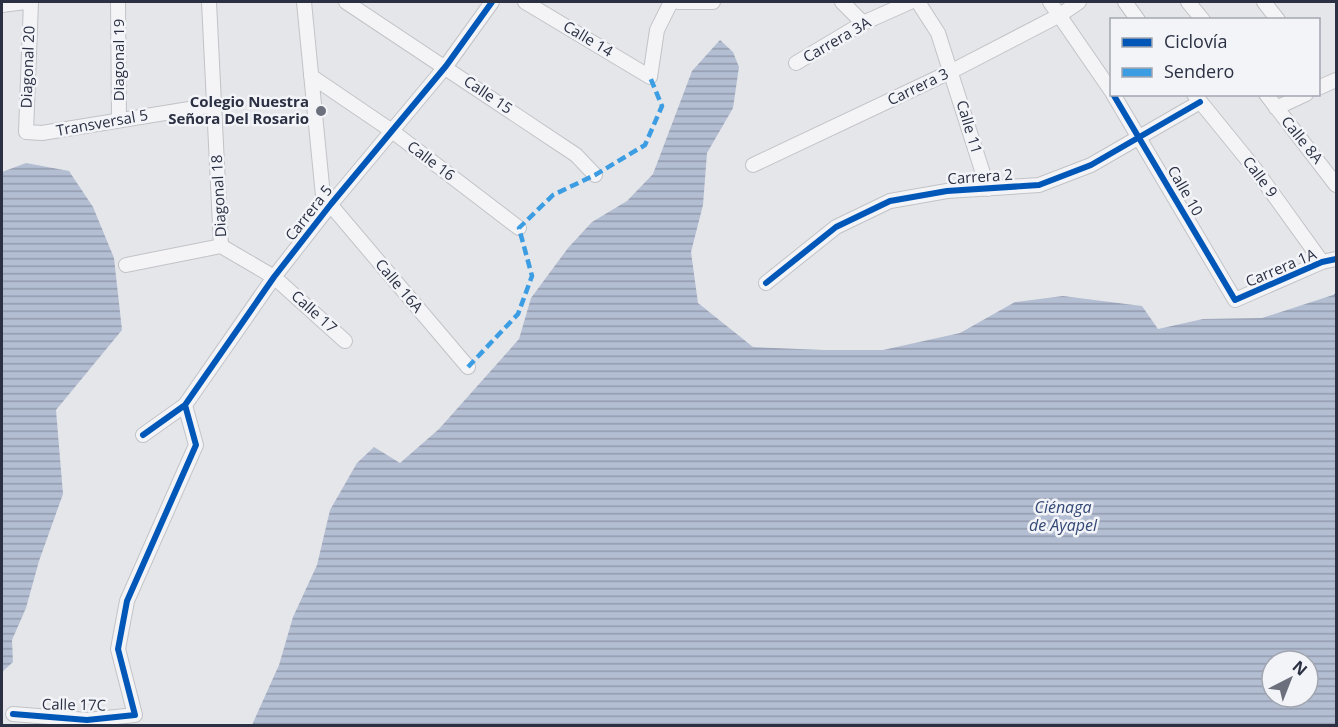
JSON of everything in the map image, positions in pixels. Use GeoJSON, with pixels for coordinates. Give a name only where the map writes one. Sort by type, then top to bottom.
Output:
{"type":"FeatureCollection","features":[{"type":"Feature","properties":{"kind":"street"},"geometry":{"type":"LineString","coordinates":[[2,5],[25,2]]}},
{"type":"Feature","properties":{"kind":"street","name":"Diagonal 20"},"geometry":{"type":"LineString","coordinates":[[26,132],[31,2]]}},
{"type":"Feature","properties":{"kind":"street","name":"Diagonal 19"},"geometry":{"type":"LineString","coordinates":[[118,2],[119,119]]}},
{"type":"Feature","properties":{"kind":"street","name":"Diagonal 18"},"geometry":{"type":"LineString","coordinates":[[208,2],[221,246]]}},
{"type":"Feature","properties":{"kind":"street","name":"Calle 16A"},"geometry":{"type":"LineString","coordinates":[[304,2],[323,196],[468,368]]}},
{"type":"Feature","properties":{"kind":"street","name":"Calle 15"},"geometry":{"type":"LineString","coordinates":[[346,2],[446,66],[576,155],[595,175]]}},
{"type":"Feature","properties":{"kind":"street","name":"Carrera 5"},"geometry":{"type":"LineString","coordinates":[[143,435],[185,405],[274,277],[331,204],[446,66],[492,2]]}},
{"type":"Feature","properties":{"kind":"street","name":"Calle 14"},"geometry":{"type":"LineString","coordinates":[[525,2],[650,77],[657,30],[671,2]]}},
{"type":"Feature","properties":{"kind":"street"},"geometry":{"type":"LineString","coordinates":[[678,2],[712,2]]}},
{"type":"Feature","properties":{"kind":"street"},"geometry":{"type":"LineString","coordinates":[[842,2],[863,23]]}},
{"type":"Feature","properties":{"kind":"street","name":"Carrera 3A"},"geometry":{"type":"LineString","coordinates":[[796,63],[863,23],[910,2]]}},
{"type":"Feature","properties":{"kind":"street","name":"Calle 11"},"geometry":{"type":"LineString","coordinates":[[918,2],[938,33],[952,70],[988,189]]}},
{"type":"Feature","properties":{"kind":"street","name":"Calle 10"},"geometry":{"type":"LineString","coordinates":[[1050,2],[1110,90]]}},
{"type":"Feature","properties":{"kind":"street","name":"Carrera 3"},"geometry":{"type":"LineString","coordinates":[[753,165],[952,70],[1060,15],[1079,2]]}},
{"type":"Feature","properties":{"kind":"street"},"geometry":{"type":"LineString","coordinates":[[1125,2],[1137,18]]}},
{"type":"Feature","properties":{"kind":"street"},"geometry":{"type":"LineString","coordinates":[[1188,2],[1201,18]]}},
{"type":"Feature","properties":{"kind":"street"},"geometry":{"type":"LineString","coordinates":[[1264,2],[1276,18]]}},
{"type":"Feature","properties":{"kind":"street","name":"Calle 16"},"geometry":{"type":"LineString","coordinates":[[311,76],[392,131],[519,228]]}},
{"type":"Feature","properties":{"kind":"street"},"geometry":{"type":"LineString","coordinates":[[1320,85],[1336,80]]}},
{"type":"Feature","properties":{"kind":"street","name":"Calle 10"},"geometry":{"type":"LineString","coordinates":[[1114,96],[1235,300]]}},
{"type":"Feature","properties":{"kind":"street","name":"Calle 8A"},"geometry":{"type":"LineString","coordinates":[[1267,96],[1336,185]]}},
{"type":"Feature","properties":{"kind":"street"},"geometry":{"type":"LineString","coordinates":[[1276,108],[1302,96]]}},
{"type":"Feature","properties":{"kind":"street","name":"Carrera 2"},"geometry":{"type":"LineString","coordinates":[[766,283],[836,227],[890,201],[947,191],[1039,185],[1091,165],[1139,137],[1197,98]]}},
{"type":"Feature","properties":{"kind":"street","name":"Calle 9"},"geometry":{"type":"LineString","coordinates":[[1197,98],[1255,169],[1322,262]]}},
{"type":"Feature","properties":{"kind":"street","name":"Transversal 5"},"geometry":{"type":"LineString","coordinates":[[26,132],[42,133],[214,105]]}},
{"type":"Feature","properties":{"kind":"street"},"geometry":{"type":"LineString","coordinates":[[126,265],[221,246]]}},
{"type":"Feature","properties":{"kind":"street","name":"Calle 17"},"geometry":{"type":"LineString","coordinates":[[221,246],[274,277],[345,341]]}},
{"type":"Feature","properties":{"kind":"street","name":"Carrera 1A"},"geometry":{"type":"LineString","coordinates":[[1235,300],[1322,262],[1336,259]]}},
{"type":"Feature","properties":{"kind":"street","name":"Calle 17C"},"geometry":{"type":"LineString","coordinates":[[13,714],[87,720],[135,716],[118,649],[127,601],[196,445],[185,405]]}},
{"type":"Feature","properties":{"kind":"water","name":"Ciénaga de Ayapel"},"geometry":{"type":"Polygon","coordinates":[[[720,40],[733,52],[739,67],[733,108],[707,153],[703,205],[691,252],[698,303],[753,347],[883,350],[960,333],[1015,302],[1063,296],[1142,306],[1158,329],[1203,319],[1262,318],[1336,294],[1336,725],[252,725],[279,665],[293,617],[317,565],[330,510],[357,463],[374,447],[400,463],[439,429],[519,339],[531,298],[568,248],[592,222],[627,201],[653,174],[692,71],[720,40]]]}},
{"type":"Feature","properties":{"kind":"water"},"geometry":{"type":"Polygon","coordinates":[[[26,163],[69,171],[93,207],[114,258],[122,330],[56,410],[63,494],[39,561],[26,608],[12,640],[13,662],[2,672],[2,172],[26,163]]]}},
{"type":"Feature","properties":{"kind":"marked path"},"geometry":{"type":"LineString","coordinates":[[468,367],[518,314],[532,276],[519,228],[553,195],[595,175],[645,145],[662,106],[650,77]]}},
{"type":"Feature","properties":{"kind":"cycle path"},"geometry":{"type":"LineString","coordinates":[[143,435],[185,405],[274,277],[331,204],[446,66],[492,2]]}},
{"type":"Feature","properties":{"kind":"cycle path"},"geometry":{"type":"LineString","coordinates":[[1114,96],[1235,300],[1322,262],[1336,259]]}},
{"type":"Feature","properties":{"kind":"cycle path"},"geometry":{"type":"LineString","coordinates":[[766,283],[836,227],[890,201],[947,191],[1039,185],[1091,165],[1200,102]]}},
{"type":"Feature","properties":{"kind":"cycle path"},"geometry":{"type":"LineString","coordinates":[[13,714],[87,720],[135,715],[118,649],[127,601],[196,445],[185,405]]}},
{"type":"Feature","properties":{"kind":"place","name":"Colegio Nuestra Señora Del Rosario"},"geometry":{"type":"Point","coordinates":[321,111]}}]}
